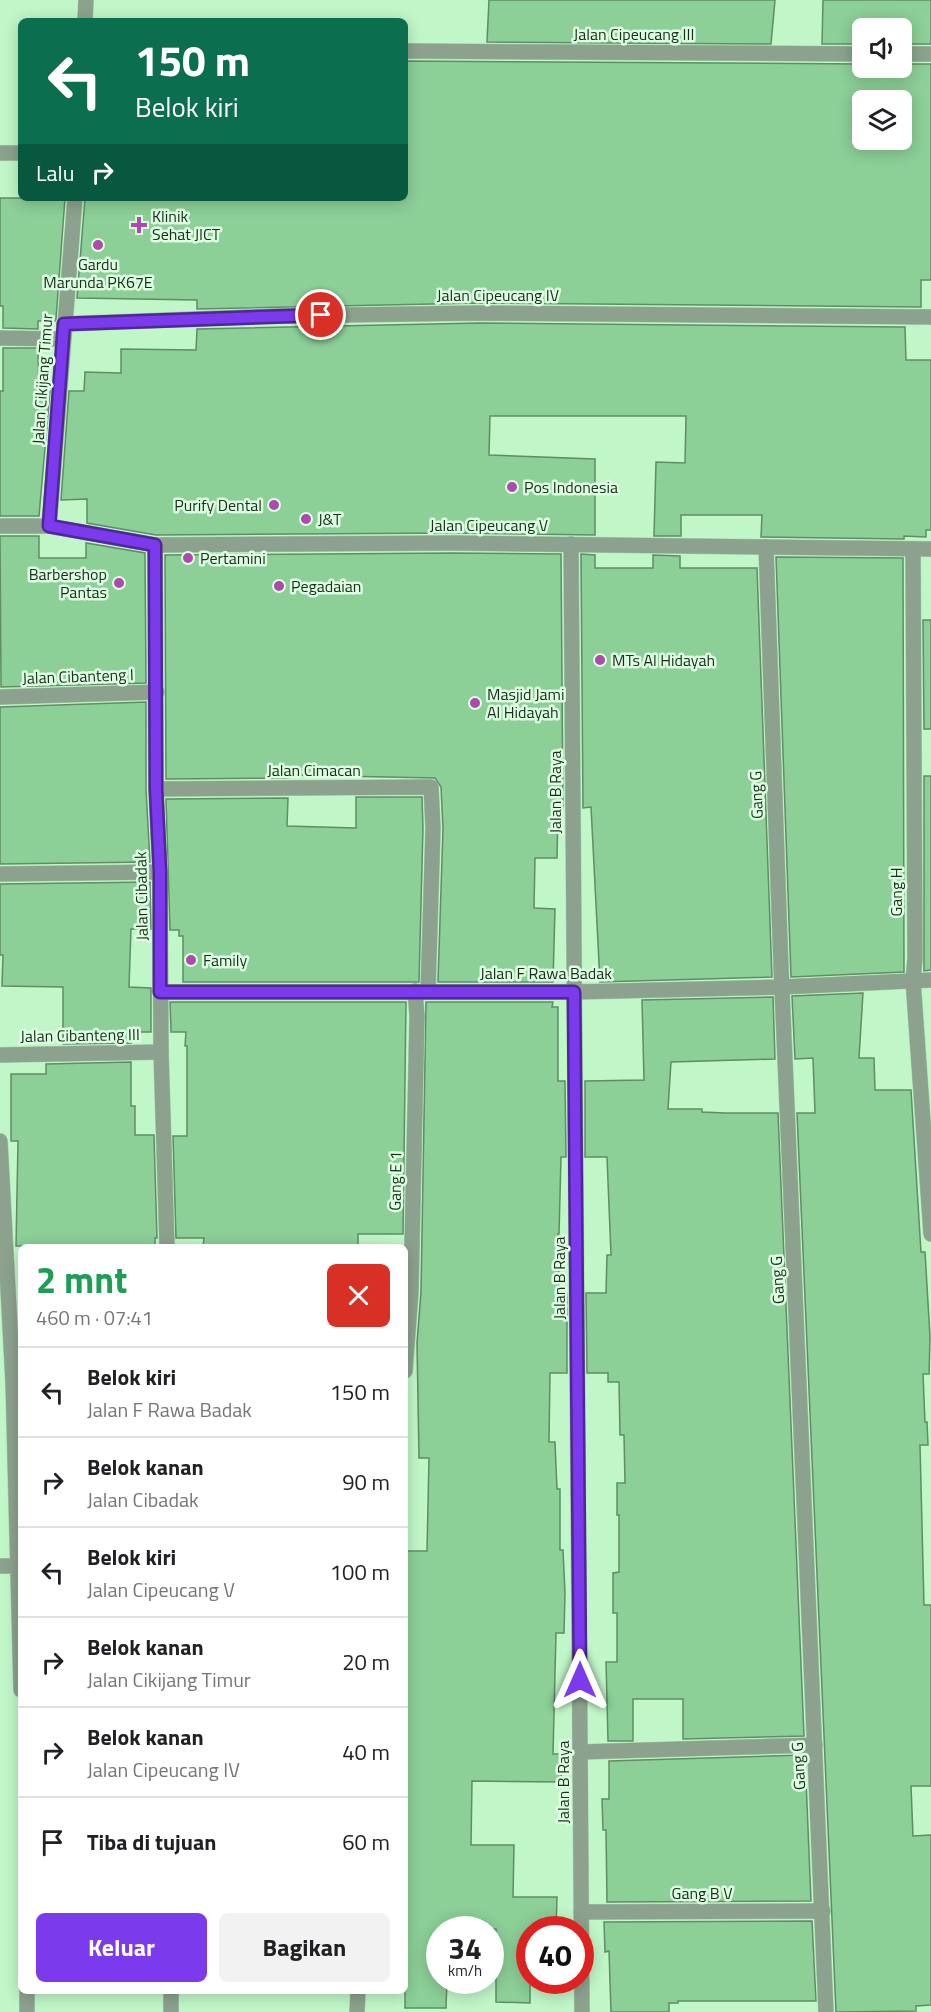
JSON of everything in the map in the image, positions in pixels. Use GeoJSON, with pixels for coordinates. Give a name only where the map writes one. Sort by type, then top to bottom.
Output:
{"type":"FeatureCollection","features":[{"type":"Feature","properties":{"kind":"street"},"geometry":{"type":"LineString","coordinates":[[85,18],[86,0]]}},
{"type":"Feature","properties":{"kind":"street","name":"Jalan Cipeucang III"},"geometry":{"type":"LineString","coordinates":[[408,51],[852,54]]}},
{"type":"Feature","properties":{"kind":"street"},"geometry":{"type":"LineString","coordinates":[[912,54],[931,54]]}},
{"type":"Feature","properties":{"kind":"street"},"geometry":{"type":"LineString","coordinates":[[0,153],[18,153]]}},
{"type":"Feature","properties":{"kind":"street","name":"Jalan Cikijang Timur"},"geometry":{"type":"LineString","coordinates":[[49,526],[75,201]]}},
{"type":"Feature","properties":{"kind":"street","name":"Jalan Cipeucang IV"},"geometry":{"type":"LineString","coordinates":[[0,338],[276,316],[479,313],[931,316]]}},
{"type":"Feature","properties":{"kind":"street","name":"Jalan Cipeucang V"},"geometry":{"type":"LineString","coordinates":[[0,526],[49,526],[155,545],[571,544],[931,549]]}},
{"type":"Feature","properties":{"kind":"street","name":"Jalan B Raya"},"geometry":{"type":"LineString","coordinates":[[571,544],[582,2012]]}},
{"type":"Feature","properties":{"kind":"street","name":"Jalan Cibadak"},"geometry":{"type":"LineString","coordinates":[[155,545],[156,789],[160,872],[160,992],[166,1244]]}},
{"type":"Feature","properties":{"kind":"street","name":"Gang G"},"geometry":{"type":"LineString","coordinates":[[765,547],[826,2012]]}},
{"type":"Feature","properties":{"kind":"street","name":"Gang H"},"geometry":{"type":"LineString","coordinates":[[913,549],[915,958],[913,980],[931,1234]]}},
{"type":"Feature","properties":{"kind":"street","name":"Jalan Cibanteng I"},"geometry":{"type":"LineString","coordinates":[[0,697],[157,692]]}},
{"type":"Feature","properties":{"kind":"street","name":"Jalan Cimacan"},"geometry":{"type":"LineString","coordinates":[[156,789],[431,787],[433,828]]}},
{"type":"Feature","properties":{"kind":"street","name":"Gang E 1"},"geometry":{"type":"LineString","coordinates":[[408,1332],[411,1292],[417,1027],[422,991],[433,828]]}},
{"type":"Feature","properties":{"kind":"street"},"geometry":{"type":"LineString","coordinates":[[0,874],[160,872]]}},
{"type":"Feature","properties":{"kind":"street","name":"Jalan F Rawa Badak"},"geometry":{"type":"LineString","coordinates":[[160,992],[574,992],[782,987],[931,980]]}},
{"type":"Feature","properties":{"kind":"street","name":"Jalan Cibanteng III"},"geometry":{"type":"LineString","coordinates":[[0,1055],[161,1052]]}},
{"type":"Feature","properties":{"kind":"street"},"geometry":{"type":"LineString","coordinates":[[0,1141],[18,1514]]}},
{"type":"Feature","properties":{"kind":"street"},"geometry":{"type":"LineString","coordinates":[[0,1566],[18,1566]]}},
{"type":"Feature","properties":{"kind":"street"},"geometry":{"type":"LineString","coordinates":[[580,1752],[815,1744]]}},
{"type":"Feature","properties":{"kind":"street","name":"Gang B V"},"geometry":{"type":"LineString","coordinates":[[581,1912],[823,1911]]}},
{"type":"Feature","properties":{"kind":"street"},"geometry":{"type":"LineString","coordinates":[[27,1994],[27,2012]]}},
{"type":"Feature","properties":{"kind":"street"},"geometry":{"type":"LineString","coordinates":[[171,1994],[171,2012]]}},
{"type":"Feature","properties":{"kind":"street"},"geometry":{"type":"LineString","coordinates":[[357,2012],[358,1994]]}},
{"type":"Feature","properties":{"kind":"building"},"geometry":{"type":"Polygon","coordinates":[[[489,0],[775,0],[771,44],[487,42],[489,0]]]}},
{"type":"Feature","properties":{"kind":"building"},"geometry":{"type":"Polygon","coordinates":[[[823,0],[931,0],[931,44],[912,44],[912,18],[852,18],[852,44],[822,44],[823,0]]]}},
{"type":"Feature","properties":{"kind":"building"},"geometry":{"type":"Polygon","coordinates":[[[408,61],[852,64],[852,78],[912,78],[912,64],[931,64],[931,280],[921,280],[921,307],[479,303],[197,309],[197,300],[77,298],[85,201],[408,201],[408,61]]]}},
{"type":"Feature","properties":{"kind":"building"},"geometry":{"type":"Polygon","coordinates":[[[0,198],[18,198],[18,201],[65,201],[55,321],[38,321],[38,329],[3,328],[3,306],[0,306],[0,198]]]}},
{"type":"Feature","properties":{"kind":"building"},"geometry":{"type":"Polygon","coordinates":[[[479,323],[905,327],[906,360],[931,360],[931,530],[926,530],[926,537],[904,536],[904,539],[761,537],[762,515],[681,515],[681,536],[654,536],[656,462],[685,463],[686,416],[490,416],[489,455],[595,459],[595,535],[452,533],[156,535],[87,523],[87,499],[61,500],[69,391],[84,391],[85,372],[121,373],[121,349],[196,350],[197,329],[479,323]]]}},
{"type":"Feature","properties":{"kind":"building"},"geometry":{"type":"Polygon","coordinates":[[[3,348],[38,348],[39,391],[50,391],[39,516],[0,516],[0,391],[3,391],[3,348]]]}},
{"type":"Feature","properties":{"kind":"building"},"geometry":{"type":"Polygon","coordinates":[[[0,536],[39,536],[39,558],[86,558],[86,543],[145,553],[146,683],[1,687],[0,536]]]}},
{"type":"Feature","properties":{"kind":"building"},"geometry":{"type":"Polygon","coordinates":[[[561,554],[563,808],[558,808],[557,858],[535,858],[534,908],[555,909],[553,982],[438,982],[443,828],[441,787],[435,778],[288,775],[288,778],[166,779],[165,555],[561,554]]]}},
{"type":"Feature","properties":{"kind":"building"},"geometry":{"type":"Polygon","coordinates":[[[581,554],[595,555],[595,568],[653,568],[653,555],[680,556],[680,568],[757,568],[772,977],[600,982],[591,807],[583,808],[581,554]]]}},
{"type":"Feature","properties":{"kind":"building"},"geometry":{"type":"Polygon","coordinates":[[[776,557],[903,558],[904,972],[791,977],[776,557]]]}},
{"type":"Feature","properties":{"kind":"building"},"geometry":{"type":"Polygon","coordinates":[[[923,620],[931,620],[931,729],[924,729],[923,620]]]}},
{"type":"Feature","properties":{"kind":"building"},"geometry":{"type":"Polygon","coordinates":[[[146,702],[146,789],[150,862],[0,864],[0,707],[146,702]]]}},
{"type":"Feature","properties":{"kind":"building"},"geometry":{"type":"Polygon","coordinates":[[[924,776],[931,776],[931,970],[924,971],[924,776]]]}},
{"type":"Feature","properties":{"kind":"building"},"geometry":{"type":"Polygon","coordinates":[[[356,797],[422,797],[419,982],[183,982],[183,936],[179,936],[179,930],[170,930],[166,799],[288,798],[287,826],[356,828],[356,797]]]}},
{"type":"Feature","properties":{"kind":"building"},"geometry":{"type":"Polygon","coordinates":[[[150,882],[151,929],[131,929],[129,987],[151,988],[151,1032],[131,1032],[131,1043],[63,1044],[63,987],[2,986],[0,884],[150,882]]]}},
{"type":"Feature","properties":{"kind":"building"},"geometry":{"type":"Polygon","coordinates":[[[863,993],[859,1058],[874,1058],[875,1090],[911,1090],[921,1252],[925,1252],[930,1337],[929,1374],[923,1374],[928,1445],[920,1445],[924,1605],[931,1605],[931,1786],[911,1786],[913,1836],[931,1835],[931,2005],[916,2006],[916,2011],[836,2012],[797,1113],[815,1113],[813,1058],[795,1059],[792,996],[863,993]]]}},
{"type":"Feature","properties":{"kind":"building"},"geometry":{"type":"Polygon","coordinates":[[[773,997],[775,1059],[671,1062],[668,1109],[702,1109],[702,1112],[725,1113],[778,1113],[804,1736],[683,1739],[683,1699],[633,1699],[633,1741],[608,1741],[606,1662],[617,1662],[617,1613],[613,1613],[613,1573],[619,1572],[617,1483],[625,1483],[624,1435],[620,1435],[619,1382],[608,1382],[608,1373],[587,1373],[586,1293],[606,1293],[607,1255],[611,1255],[607,1157],[585,1157],[585,1081],[644,1080],[642,1000],[773,997]]]}},
{"type":"Feature","properties":{"kind":"building"},"geometry":{"type":"Polygon","coordinates":[[[170,1002],[406,1002],[403,1234],[358,1234],[358,1244],[203,1244],[204,1238],[176,1238],[173,1136],[187,1136],[187,1046],[185,1046],[186,1032],[171,1032],[170,1002]]]}},
{"type":"Feature","properties":{"kind":"building"},"geometry":{"type":"Polygon","coordinates":[[[426,1002],[553,1002],[552,1007],[558,1007],[558,1081],[565,1081],[566,1157],[561,1157],[558,1234],[559,1293],[567,1293],[567,1373],[550,1373],[549,1442],[555,1442],[557,1489],[560,1489],[560,1550],[563,1550],[565,1593],[564,1633],[556,1633],[553,1754],[562,1754],[561,1782],[472,1781],[471,1845],[514,1845],[513,1897],[557,1897],[556,1916],[516,1916],[516,1994],[530,1994],[530,2003],[496,2002],[496,1994],[504,1994],[504,1916],[426,1916],[426,1994],[446,1994],[446,2008],[405,2008],[405,1994],[408,1994],[408,1551],[427,1551],[429,1458],[419,1458],[417,1343],[421,1292],[426,1002]]]}},
{"type":"Feature","properties":{"kind":"building"},"geometry":{"type":"Polygon","coordinates":[[[131,1062],[131,1106],[135,1106],[135,1135],[154,1135],[157,1238],[155,1238],[155,1244],[18,1244],[16,1246],[18,1141],[11,1141],[11,1074],[46,1074],[46,1064],[131,1062]]]}},
{"type":"Feature","properties":{"kind":"building"},"geometry":{"type":"Polygon","coordinates":[[[805,1755],[811,1901],[607,1902],[606,1830],[603,1830],[602,1799],[609,1799],[609,1761],[805,1755]]]}},
{"type":"Feature","properties":{"kind":"building"},"geometry":{"type":"Polygon","coordinates":[[[812,1921],[816,2001],[678,2001],[678,2003],[669,2003],[669,2012],[611,2012],[609,1951],[605,1952],[604,1922],[812,1921]]]}},
{"type":"Feature","properties":{"kind":"place","name":"Klinik Sehat JICT"},"geometry":{"type":"Point","coordinates":[139,225]}},
{"type":"Feature","properties":{"kind":"place","name":"Gardu Marunda PK67E"},"geometry":{"type":"Point","coordinates":[98,245]}},
{"type":"Feature","properties":{"kind":"place","name":"Pos Indonesia"},"geometry":{"type":"Point","coordinates":[512,487]}},
{"type":"Feature","properties":{"kind":"place","name":"Purify Dental"},"geometry":{"type":"Point","coordinates":[274,505]}},
{"type":"Feature","properties":{"kind":"place","name":"J&T"},"geometry":{"type":"Point","coordinates":[306,519]}},
{"type":"Feature","properties":{"kind":"place","name":"Pertamini"},"geometry":{"type":"Point","coordinates":[188,558]}},
{"type":"Feature","properties":{"kind":"place","name":"Barbershop Pantas"},"geometry":{"type":"Point","coordinates":[119,583]}},
{"type":"Feature","properties":{"kind":"place","name":"Pegadaian"},"geometry":{"type":"Point","coordinates":[279,586]}},
{"type":"Feature","properties":{"kind":"place","name":"MTs Al Hidayah"},"geometry":{"type":"Point","coordinates":[600,660]}},
{"type":"Feature","properties":{"kind":"place","name":"Masjid Jami Al Hidayah"},"geometry":{"type":"Point","coordinates":[475,703]}},
{"type":"Feature","properties":{"kind":"place","name":"Family"},"geometry":{"type":"Point","coordinates":[191,960]}},
{"type":"Feature","properties":{"kind":"route"},"geometry":{"type":"LineString","coordinates":[[321,315],[64,324],[49,526],[155,545],[160,992],[574,992],[580,1680]]}}]}
